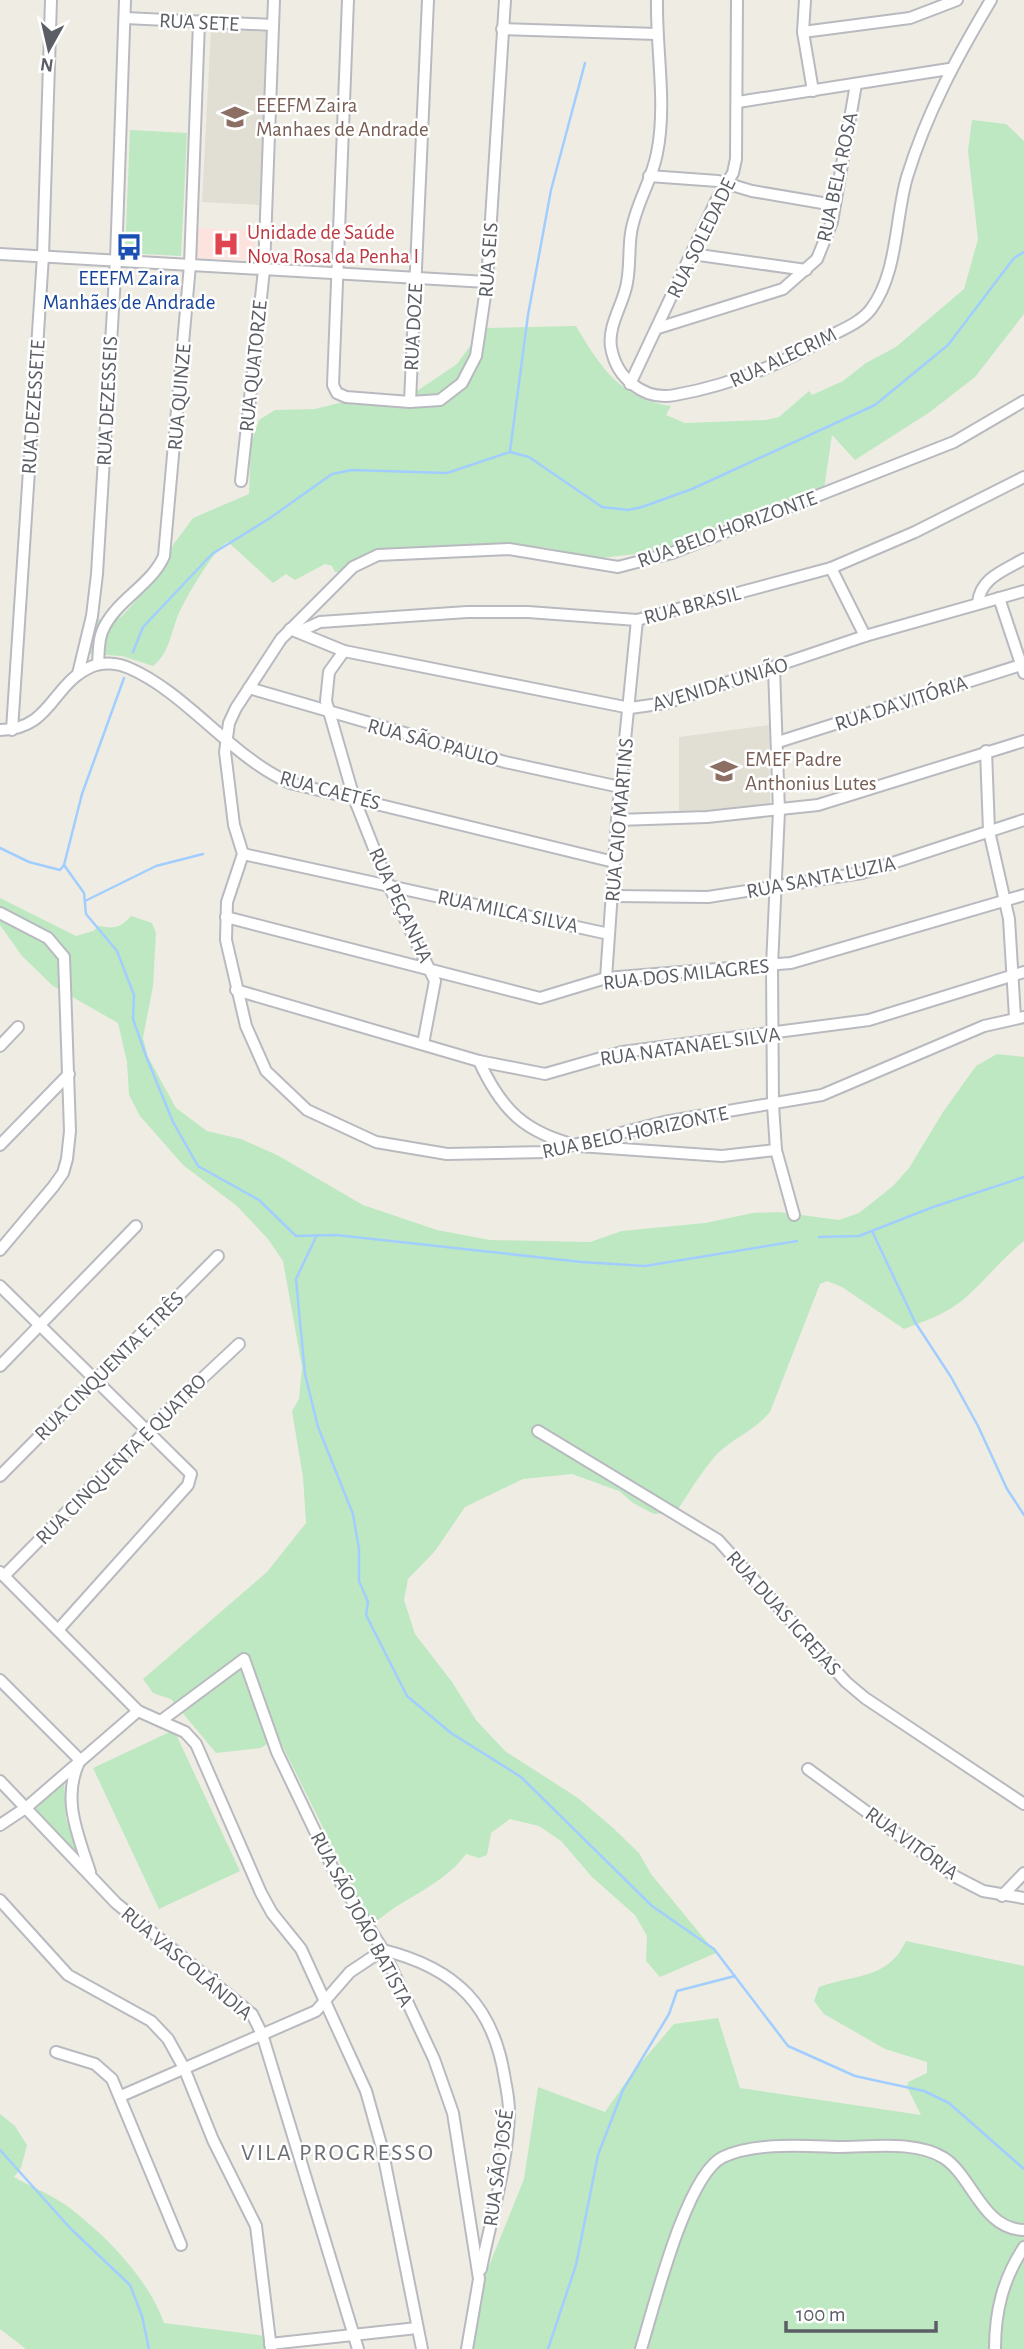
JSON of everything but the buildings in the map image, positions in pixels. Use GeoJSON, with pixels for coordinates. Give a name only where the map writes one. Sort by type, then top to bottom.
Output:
{"type":"FeatureCollection","features":[{"type":"Feature","properties":{"kind":"street","name":"RUA DEZESSETE"},"geometry":{"type":"LineString","coordinates":[[6,730],[43,256],[51,0]]}},
{"type":"Feature","properties":{"kind":"street","name":"RUA DEZESSEIS"},"geometry":{"type":"LineString","coordinates":[[78,674],[95,596],[116,260],[125,0]]}},
{"type":"Feature","properties":{"kind":"street","name":"RUA QUATORZE"},"geometry":{"type":"LineString","coordinates":[[241,481],[264,270],[274,0]]}},
{"type":"Feature","properties":{"kind":"street"},"geometry":{"type":"LineString","coordinates":[[338,273],[348,0]]}},
{"type":"Feature","properties":{"kind":"street","name":"RUA DOZE"},"geometry":{"type":"LineString","coordinates":[[410,402],[428,0]]}},
{"type":"Feature","properties":{"kind":"street","name":"RUA SEIS"},"geometry":{"type":"LineString","coordinates":[[338,273],[334,385],[337,393],[346,397],[410,402],[440,400],[462,383],[478,348],[487,282],[505,0]]}},
{"type":"Feature","properties":{"kind":"street"},"geometry":{"type":"LineString","coordinates":[[630,384],[616,363],[610,339],[626,289],[631,232],[655,163],[660,122],[657,0]]}},
{"type":"Feature","properties":{"kind":"street","name":"RUA SOLEDADE"},"geometry":{"type":"LineString","coordinates":[[630,384],[733,173],[738,102],[737,0]]}},
{"type":"Feature","properties":{"kind":"street"},"geometry":{"type":"LineString","coordinates":[[805,0],[803,32],[813,91]]}},
{"type":"Feature","properties":{"kind":"street"},"geometry":{"type":"LineString","coordinates":[[803,32],[910,18],[957,0]]}},
{"type":"Feature","properties":{"kind":"street","name":"RUA ALECRIM"},"geometry":{"type":"LineString","coordinates":[[630,384],[648,394],[664,397],[727,384],[768,369],[817,344],[870,311],[885,281],[907,178],[925,123],[949,69],[991,0]]}},
{"type":"Feature","properties":{"kind":"street","name":"RUA SETE"},"geometry":{"type":"LineString","coordinates":[[125,18],[273,25]]}},
{"type":"Feature","properties":{"kind":"street","name":"RUA QUINZE"},"geometry":{"type":"LineString","coordinates":[[98,664],[100,642],[108,621],[152,577],[164,555],[190,265],[199,22]]}},
{"type":"Feature","properties":{"kind":"street"},"geometry":{"type":"LineString","coordinates":[[502,29],[657,34]]}},
{"type":"Feature","properties":{"kind":"street"},"geometry":{"type":"LineString","coordinates":[[738,102],[949,69]]}},
{"type":"Feature","properties":{"kind":"street","name":"RUA BELA ROSA"},"geometry":{"type":"LineString","coordinates":[[658,328],[783,289],[817,259],[825,243],[834,205],[856,84]]}},
{"type":"Feature","properties":{"kind":"street"},"geometry":{"type":"LineString","coordinates":[[649,176],[709,180],[834,205]]}},
{"type":"Feature","properties":{"kind":"street"},"geometry":{"type":"LineString","coordinates":[[0,254],[487,282]]}},
{"type":"Feature","properties":{"kind":"street"},"geometry":{"type":"LineString","coordinates":[[692,254],[806,270]]}},
{"type":"Feature","properties":{"kind":"street","name":"RUA BELO HORIZONTE"},"geometry":{"type":"LineString","coordinates":[[1020,1017],[984,1026],[842,1087],[773,1105],[664,1122],[579,1146],[546,1152],[447,1154],[400,1149],[350,1132],[307,1110],[266,1071],[254,1051],[230,966],[227,902],[243,854],[234,825],[226,738],[233,716],[270,653],[353,567],[378,555],[509,549],[603,567],[636,565],[954,442],[1024,401]]}},
{"type":"Feature","properties":{"kind":"street","name":"RUA BRASIL"},"geometry":{"type":"LineString","coordinates":[[294,631],[330,621],[467,612],[528,612],[637,620],[831,568],[915,532],[1024,477]]}},
{"type":"Feature","properties":{"kind":"street"},"geometry":{"type":"LineString","coordinates":[[978,603],[981,590],[990,578],[1024,559]]}},
{"type":"Feature","properties":{"kind":"street"},"geometry":{"type":"LineString","coordinates":[[831,568],[865,636]]}},
{"type":"Feature","properties":{"kind":"street","name":"AVENIDA UNIÃO"},"geometry":{"type":"LineString","coordinates":[[294,631],[344,651],[630,708],[666,703],[865,636],[1024,591]]}},
{"type":"Feature","properties":{"kind":"street"},"geometry":{"type":"LineString","coordinates":[[999,598],[1023,667]]}},
{"type":"Feature","properties":{"kind":"street","name":"RUA CAIO MARTINS"},"geometry":{"type":"LineString","coordinates":[[606,978],[617,820],[637,620]]}},
{"type":"Feature","properties":{"kind":"street","name":"RUA PEÇANHA"},"geometry":{"type":"LineString","coordinates":[[344,651],[333,664],[326,683],[328,713],[354,798],[388,884],[433,972],[435,989],[423,1044]]}},
{"type":"Feature","properties":{"kind":"street"},"geometry":{"type":"LineString","coordinates":[[6,730],[31,724],[78,674],[98,664]]}},
{"type":"Feature","properties":{"kind":"street","name":"RUA CAETÉS"},"geometry":{"type":"LineString","coordinates":[[98,664],[120,665],[136,672],[275,777],[306,788],[614,862]]}},
{"type":"Feature","properties":{"kind":"street","name":"RUA DA VITÓRIA"},"geometry":{"type":"LineString","coordinates":[[778,742],[1023,667]]}},
{"type":"Feature","properties":{"kind":"street"},"geometry":{"type":"LineString","coordinates":[[774,668],[779,811],[772,966],[773,1105],[776,1150],[794,1215]]}},
{"type":"Feature","properties":{"kind":"street","name":"RUA SÃO PAULO"},"geometry":{"type":"LineString","coordinates":[[249,688],[505,762],[620,787]]}},
{"type":"Feature","properties":{"kind":"street"},"geometry":{"type":"LineString","coordinates":[[617,820],[779,811],[834,801],[1024,741]]}},
{"type":"Feature","properties":{"kind":"street"},"geometry":{"type":"LineString","coordinates":[[986,751],[989,831],[1006,900],[1018,974],[1020,1017]]}},
{"type":"Feature","properties":{"kind":"street","name":"RUA SANTA LUZIA"},"geometry":{"type":"LineString","coordinates":[[612,896],[686,898],[777,889],[887,867],[1024,820]]}},
{"type":"Feature","properties":{"kind":"street","name":"RUA MILCA SILVA"},"geometry":{"type":"LineString","coordinates":[[243,854],[609,934]]}},
{"type":"Feature","properties":{"kind":"street","name":"RUA DOS MILAGRES"},"geometry":{"type":"LineString","coordinates":[[226,917],[540,998],[606,978],[772,966],[1024,895]]}},
{"type":"Feature","properties":{"kind":"street"},"geometry":{"type":"LineString","coordinates":[[0,914],[48,938],[64,957],[69,1074],[69,1146],[63,1173],[0,1250]]}},
{"type":"Feature","properties":{"kind":"street","name":"RUA NATANAEL SILVA"},"geometry":{"type":"LineString","coordinates":[[236,990],[479,1061],[545,1074],[622,1052],[869,1020],[1018,974]]}},
{"type":"Feature","properties":{"kind":"street"},"geometry":{"type":"LineString","coordinates":[[0,1046],[19,1027]]}},
{"type":"Feature","properties":{"kind":"street"},"geometry":{"type":"LineString","coordinates":[[479,1061],[503,1104],[527,1127],[540,1135],[579,1146],[722,1156],[776,1150]]}},
{"type":"Feature","properties":{"kind":"street"},"geometry":{"type":"LineString","coordinates":[[0,1145],[69,1074]]}},
{"type":"Feature","properties":{"kind":"street"},"geometry":{"type":"LineString","coordinates":[[0,1366],[136,1226]]}},
{"type":"Feature","properties":{"kind":"street","name":"RUA CINQUENTA E TRÊS"},"geometry":{"type":"LineString","coordinates":[[0,1476],[218,1256]]}},
{"type":"Feature","properties":{"kind":"street"},"geometry":{"type":"LineString","coordinates":[[0,1286],[188,1470],[191,1478],[58,1630]]}},
{"type":"Feature","properties":{"kind":"street","name":"RUA CINQUENTA E QUATRO"},"geometry":{"type":"LineString","coordinates":[[2,1574],[146,1430],[239,1343]]}},
{"type":"Feature","properties":{"kind":"street","name":"RUA DUAS IGREJAS"},"geometry":{"type":"LineString","coordinates":[[538,1431],[718,1540],[846,1682],[864,1698],[1024,1804]]}},
{"type":"Feature","properties":{"kind":"street"},"geometry":{"type":"LineString","coordinates":[[2,1574],[138,1710],[185,1732],[201,1752],[261,1894],[272,1913],[301,1949],[356,2063],[377,2127],[422,2349]]}},
{"type":"Feature","properties":{"kind":"street","name":"RUA SÃO JOÃO BATISTA"},"geometry":{"type":"LineString","coordinates":[[162,1720],[244,1659],[277,1752],[325,1853],[383,1950],[434,2059],[453,2113],[479,2279],[467,2349]]}},
{"type":"Feature","properties":{"kind":"street"},"geometry":{"type":"LineString","coordinates":[[0,1681],[79,1760]]}},
{"type":"Feature","properties":{"kind":"street"},"geometry":{"type":"LineString","coordinates":[[0,1825],[27,1807],[138,1710]]}},
{"type":"Feature","properties":{"kind":"street"},"geometry":{"type":"LineString","coordinates":[[79,1760],[71,1779],[70,1797],[77,1833],[92,1878]]}},
{"type":"Feature","properties":{"kind":"street","name":"RUA VITÓRIA"},"geometry":{"type":"LineString","coordinates":[[808,1769],[956,1877],[983,1891],[1024,1898]]}},
{"type":"Feature","properties":{"kind":"street","name":"RUA VASCOLÂNDIA"},"geometry":{"type":"LineString","coordinates":[[0,1781],[92,1878],[150,1931],[252,2014],[262,2034],[358,2349]]}},
{"type":"Feature","properties":{"kind":"street"},"geometry":{"type":"LineString","coordinates":[[1002,1896],[1024,1872]]}},
{"type":"Feature","properties":{"kind":"street"},"geometry":{"type":"LineString","coordinates":[[0,1900],[68,1975],[151,2021],[168,2039],[184,2068],[213,2140],[256,2227],[261,2243],[270,2346],[417,2328]]}},
{"type":"Feature","properties":{"kind":"street"},"geometry":{"type":"LineString","coordinates":[[121,2096],[316,2011],[349,1972],[383,1950]]}},
{"type":"Feature","properties":{"kind":"street","name":"RUA SÃO JOSÉ"},"geometry":{"type":"LineString","coordinates":[[383,1950],[415,1960],[465,1990],[487,2019],[502,2059],[509,2111],[479,2279]]}},
{"type":"Feature","properties":{"kind":"street"},"geometry":{"type":"LineString","coordinates":[[56,2052],[95,2064],[112,2079],[181,2245]]}},
{"type":"Feature","properties":{"kind":"street"},"geometry":{"type":"LineString","coordinates":[[641,2349],[693,2195],[707,2168],[736,2153],[762,2149],[887,2147],[936,2154],[956,2167],[976,2198],[995,2219],[1024,2230]]}},
{"type":"Feature","properties":{"kind":"street"},"geometry":{"type":"LineString","coordinates":[[995,2349],[998,2307],[1011,2268],[1024,2247]]}},
{"type":"Feature","properties":{"kind":"shaded area","name":"EEEFM Zaira Manhaes de Andrade"},"geometry":{"type":"Polygon","coordinates":[[[211,29],[269,32],[259,205],[202,202],[211,29]]]}},
{"type":"Feature","properties":{"kind":"shaded area","name":"Unidade de Saúde Nova Rosa da Penha I"},"geometry":{"type":"Polygon","coordinates":[[[197,228],[255,230],[254,260],[196,258],[197,228]]]}},
{"type":"Feature","properties":{"kind":"shaded area","name":"EMEF Padre Anthonius Lutes"},"geometry":{"type":"Polygon","coordinates":[[[769,725],[770,805],[679,812],[679,737],[769,725]]]}},
{"type":"Feature","properties":{"kind":"green space"},"geometry":{"type":"Polygon","coordinates":[[[972,120],[1006,124],[1024,141],[1024,314],[975,377],[930,412],[855,460],[832,435],[824,489],[766,507],[704,532],[670,550],[593,559],[549,548],[516,545],[405,550],[342,572],[335,572],[332,566],[325,564],[295,580],[286,574],[273,583],[228,542],[215,554],[192,588],[177,618],[166,650],[153,666],[122,656],[89,654],[85,649],[92,627],[98,619],[113,621],[122,616],[161,573],[173,545],[193,518],[249,494],[251,443],[259,420],[275,410],[315,409],[339,403],[375,406],[411,395],[457,364],[483,328],[576,326],[594,355],[614,379],[639,396],[671,406],[666,415],[685,423],[766,420],[779,417],[809,391],[812,395],[843,381],[866,363],[896,347],[964,289],[978,239],[968,151],[972,120]]]}},
{"type":"Feature","properties":{"kind":"green space"},"geometry":{"type":"Polygon","coordinates":[[[130,130],[187,133],[181,256],[125,253],[130,130]]]}},
{"type":"Feature","properties":{"kind":"green space"},"geometry":{"type":"Polygon","coordinates":[[[0,898],[76,936],[93,931],[99,926],[117,927],[131,916],[152,923],[156,933],[153,986],[143,1038],[148,1057],[176,1108],[207,1131],[241,1139],[277,1155],[363,1205],[437,1230],[490,1240],[590,1242],[622,1231],[705,1223],[753,1213],[779,1212],[839,1220],[859,1213],[893,1186],[909,1168],[943,1112],[976,1066],[997,1054],[1024,1057],[1024,1241],[964,1299],[943,1313],[904,1329],[842,1287],[827,1281],[820,1284],[770,1412],[718,1453],[676,1512],[654,1514],[633,1503],[619,1491],[572,1474],[523,1479],[465,1507],[435,1551],[408,1579],[404,1600],[415,1634],[452,1682],[476,1720],[505,1751],[578,1798],[639,1853],[651,1874],[716,1953],[660,1977],[646,1961],[647,1936],[635,1915],[592,1877],[561,1841],[539,1826],[510,1819],[491,1833],[487,1855],[479,1858],[466,1854],[445,1876],[395,1907],[372,1926],[278,1737],[261,1748],[216,1753],[171,1699],[153,1693],[143,1679],[267,1572],[306,1523],[303,1477],[292,1411],[299,1399],[302,1367],[283,1261],[268,1239],[237,1206],[183,1165],[140,1116],[129,1095],[127,1062],[118,1023],[53,986],[22,956],[0,925],[0,898]]]}},
{"type":"Feature","properties":{"kind":"green space"},"geometry":{"type":"Polygon","coordinates":[[[174,1730],[240,1871],[159,1909],[93,1768],[174,1730]]]}},
{"type":"Feature","properties":{"kind":"green space"},"geometry":{"type":"Polygon","coordinates":[[[64,1780],[66,1819],[80,1858],[34,1811],[64,1780]]]}},
{"type":"Feature","properties":{"kind":"green space"},"geometry":{"type":"Polygon","coordinates":[[[906,1941],[1024,1966],[1024,2349],[469,2349],[480,2288],[524,2179],[538,2087],[605,2112],[633,2072],[674,2024],[718,2018],[740,2088],[921,2115],[907,2087],[908,2082],[927,2073],[927,2062],[885,2049],[824,2014],[814,2001],[819,1987],[869,1974],[890,1963],[906,1941]]]}},
{"type":"Feature","properties":{"kind":"green space"},"geometry":{"type":"Polygon","coordinates":[[[0,2114],[15,2126],[27,2145],[21,2168],[14,2177],[64,2204],[98,2232],[125,2260],[148,2290],[164,2323],[265,2336],[268,2349],[26,2349],[0,2329],[0,2114]]]}},
{"type":"Feature","properties":{"kind":"waterway"},"geometry":{"type":"LineString","coordinates":[[510,451],[528,315],[551,190],[585,63]]}},
{"type":"Feature","properties":{"kind":"waterway"},"geometry":{"type":"LineString","coordinates":[[133,652],[143,627],[212,554],[270,518],[332,474],[352,470],[447,473],[510,452],[529,457],[602,507],[628,510],[642,507],[692,489],[875,405],[948,345],[1014,258],[1024,252]]}},
{"type":"Feature","properties":{"kind":"waterway"},"geometry":{"type":"LineString","coordinates":[[124,678],[82,794],[64,865],[84,893],[86,914],[117,951],[134,995],[133,1019],[146,1056],[173,1122],[198,1166],[259,1200],[296,1236],[336,1235],[582,1262],[645,1266],[797,1241]]}},
{"type":"Feature","properties":{"kind":"waterway"},"geometry":{"type":"LineString","coordinates":[[0,848],[29,862],[60,870],[64,865]]}},
{"type":"Feature","properties":{"kind":"waterway"},"geometry":{"type":"LineString","coordinates":[[85,901],[156,866],[203,854]]}},
{"type":"Feature","properties":{"kind":"waterway"},"geometry":{"type":"LineString","coordinates":[[819,1237],[859,1236],[933,1207],[1024,1177]]}},
{"type":"Feature","properties":{"kind":"waterway"},"geometry":{"type":"LineString","coordinates":[[872,1231],[915,1322],[951,1377],[978,1426],[1007,1489],[1024,1515]]}},
{"type":"Feature","properties":{"kind":"waterway"},"geometry":{"type":"LineString","coordinates":[[316,1237],[296,1279],[305,1374],[318,1427],[353,1514],[359,1549],[359,1581],[368,1602],[366,1615],[407,1696],[451,1733],[521,1777],[652,1906],[714,1949],[788,2046],[855,2076],[924,2091],[949,2103],[1024,2169]]}},
{"type":"Feature","properties":{"kind":"waterway"},"geometry":{"type":"LineString","coordinates":[[548,2349],[576,2265],[598,2155],[623,2090],[669,2014],[677,1991],[735,1976]]}},
{"type":"Feature","properties":{"kind":"waterway"},"geometry":{"type":"LineString","coordinates":[[0,2150],[71,2229],[130,2285],[142,2316],[149,2349]]}},
{"type":"Feature","properties":{"kind":"place","name":"EEEFM Zaira Manhaes de Andrade"},"geometry":{"type":"Point","coordinates":[235,117]}},
{"type":"Feature","properties":{"kind":"place","name":"Unidade de Saúde Nova Rosa da Penha I"},"geometry":{"type":"Point","coordinates":[226,244]}},
{"type":"Feature","properties":{"kind":"place","name":"EEEFM Zaira Manhães de Andrade"},"geometry":{"type":"Point","coordinates":[129,247]}},
{"type":"Feature","properties":{"kind":"place","name":"EMEF Padre Anthonius Lutes"},"geometry":{"type":"Point","coordinates":[724,771]}},
{"type":"Feature","properties":{"kind":"district","name":"VILA PROGRESSO"},"geometry":{"type":"Point","coordinates":[338,2152]}}]}
